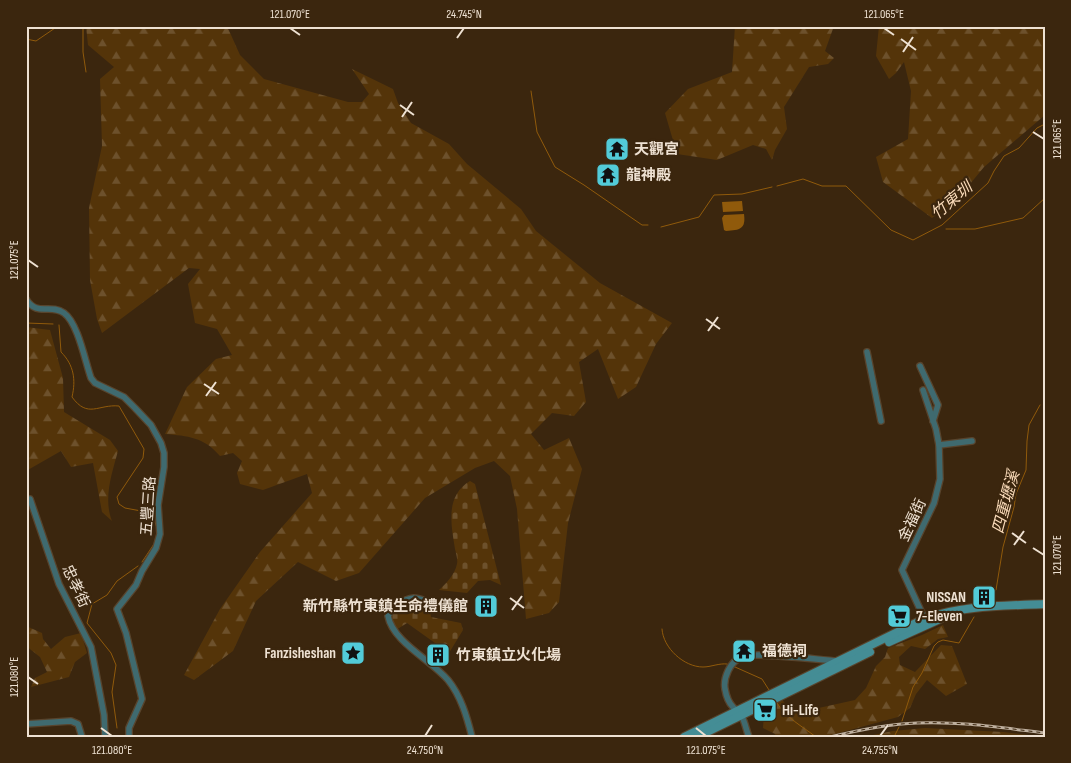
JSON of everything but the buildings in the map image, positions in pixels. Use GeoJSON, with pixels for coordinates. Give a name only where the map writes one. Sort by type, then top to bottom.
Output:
{"type":"FeatureCollection","features":[{"type":"Feature","properties":{"kind":"main road"},"geometry":{"type":"LineString","coordinates":[[684,737],[941,613],[970,608],[1045,604]]}},
{"type":"Feature","properties":{"kind":"main road"},"geometry":{"type":"LineString","coordinates":[[925,621],[970,612],[1045,609]]}},
{"type":"Feature","properties":{"kind":"main road"},"geometry":{"type":"LineString","coordinates":[[697,737],[739,712]]}},
{"type":"Feature","properties":{"kind":"street","name":"五豐三路"},"geometry":{"type":"LineString","coordinates":[[26,299],[36,309],[61,311],[69,317],[91,378],[95,383],[124,397],[136,408],[151,425],[164,453],[164,467],[158,505],[160,534],[156,548],[136,585],[117,609],[126,633],[142,699],[129,728],[128,737]]}},
{"type":"Feature","properties":{"kind":"street"},"geometry":{"type":"LineString","coordinates":[[867,352],[881,421]]}},
{"type":"Feature","properties":{"kind":"street","name":"金福街"},"geometry":{"type":"LineString","coordinates":[[920,366],[938,405],[933,421]]}},
{"type":"Feature","properties":{"kind":"street","name":"金福街"},"geometry":{"type":"LineString","coordinates":[[923,390],[939,445],[940,479],[934,503],[902,570],[925,621]]}},
{"type":"Feature","properties":{"kind":"street"},"geometry":{"type":"LineString","coordinates":[[939,445],[972,442]]}},
{"type":"Feature","properties":{"kind":"street","name":"忠孝街"},"geometry":{"type":"LineString","coordinates":[[30,498],[59,584],[91,647],[104,715],[105,737]]}},
{"type":"Feature","properties":{"kind":"street"},"geometry":{"type":"LineString","coordinates":[[433,603],[414,598],[406,601],[391,610],[388,616],[389,622],[395,633],[447,679],[464,708],[472,737]]}},
{"type":"Feature","properties":{"kind":"street"},"geometry":{"type":"LineString","coordinates":[[749,737],[739,712],[732,707],[728,699],[724,684],[732,664],[742,656],[759,654],[841,662]]}},
{"type":"Feature","properties":{"kind":"street"},"geometry":{"type":"LineString","coordinates":[[26,724],[71,721],[78,724],[81,728],[82,737]]}},
{"type":"Feature","properties":{"kind":"green space"},"geometry":{"type":"Polygon","coordinates":[[[86,26],[227,26],[240,55],[264,79],[348,102],[362,102],[369,94],[352,69],[393,89],[398,103],[411,123],[449,144],[467,164],[521,209],[536,231],[600,283],[672,323],[656,344],[636,387],[618,399],[598,349],[579,362],[586,402],[574,416],[552,413],[531,434],[544,450],[569,438],[582,469],[568,523],[559,602],[549,613],[526,619],[517,509],[510,476],[494,461],[475,468],[425,498],[359,573],[336,581],[298,562],[256,601],[233,651],[194,680],[184,675],[220,609],[260,552],[312,493],[307,474],[263,490],[240,484],[237,473],[242,461],[233,453],[220,456],[202,441],[165,434],[187,387],[216,359],[232,355],[217,329],[195,323],[188,284],[200,269],[189,268],[102,333],[97,319],[90,280],[89,208],[102,146],[100,79],[114,67],[88,45],[86,26]]]}},
{"type":"Feature","properties":{"kind":"green space"},"geometry":{"type":"Polygon","coordinates":[[[735,26],[834,26],[825,51],[834,58],[828,64],[809,67],[784,107],[787,129],[775,150],[772,160],[766,149],[753,145],[717,160],[677,154],[665,113],[688,89],[732,72],[735,26]]]}},
{"type":"Feature","properties":{"kind":"green space"},"geometry":{"type":"Polygon","coordinates":[[[879,26],[1045,26],[1045,115],[984,167],[956,201],[932,218],[883,182],[876,157],[908,139],[911,91],[904,62],[889,79],[876,56],[879,26]]]}},
{"type":"Feature","properties":{"kind":"green space"},"geometry":{"type":"Polygon","coordinates":[[[26,327],[50,330],[63,378],[64,412],[110,440],[118,451],[108,495],[109,513],[112,521],[102,512],[93,463],[71,467],[61,451],[26,471],[26,327]]]}},
{"type":"Feature","properties":{"kind":"green space"},"geometry":{"type":"Polygon","coordinates":[[[470,481],[475,484],[501,585],[490,580],[478,581],[467,593],[439,590],[452,575],[457,564],[451,520],[453,503],[462,487],[470,481]]]}},
{"type":"Feature","properties":{"kind":"green space"},"geometry":{"type":"Polygon","coordinates":[[[411,602],[430,608],[431,617],[461,623],[463,630],[449,653],[407,623],[396,630],[392,623],[392,615],[411,602]]]}},
{"type":"Feature","properties":{"kind":"green space"},"geometry":{"type":"Polygon","coordinates":[[[943,625],[948,637],[938,639],[925,649],[911,646],[899,657],[900,665],[915,672],[941,645],[952,646],[967,684],[946,696],[927,680],[916,694],[910,708],[898,717],[824,737],[776,737],[775,734],[763,728],[764,714],[777,707],[775,701],[781,698],[789,709],[805,711],[855,700],[866,688],[876,666],[885,657],[888,648],[943,625]]]}},
{"type":"Feature","properties":{"kind":"green space"},"geometry":{"type":"Polygon","coordinates":[[[26,626],[42,633],[43,639],[51,649],[65,637],[81,633],[87,653],[75,662],[69,677],[31,687],[35,678],[47,672],[40,657],[26,646],[26,626]]]}},
{"type":"Feature","properties":{"kind":"green space"},"geometry":{"type":"Polygon","coordinates":[[[925,728],[1003,732],[1045,737],[863,737],[893,731],[925,728]]]}},
{"type":"Feature","properties":{"kind":"shaded area"},"geometry":{"type":"Polygon","coordinates":[[[742,201],[743,211],[723,212],[722,202],[742,201]]]}},
{"type":"Feature","properties":{"kind":"shaded area"},"geometry":{"type":"Polygon","coordinates":[[[744,214],[744,223],[741,228],[731,231],[724,230],[722,218],[724,215],[744,214]]]}},
{"type":"Feature","properties":{"kind":"waterway","name":"竹東圳"},"geometry":{"type":"LineString","coordinates":[[26,39],[36,41],[58,26],[83,28],[83,52],[86,72]]}},
{"type":"Feature","properties":{"kind":"waterway","name":"竹東圳"},"geometry":{"type":"LineString","coordinates":[[531,91],[537,132],[555,167],[642,225],[648,225]]}},
{"type":"Feature","properties":{"kind":"waterway","name":"竹東圳"},"geometry":{"type":"LineString","coordinates":[[777,186],[803,179],[822,186],[846,186],[891,230],[913,240],[942,225],[988,183],[1004,156],[1019,148],[1037,128],[1045,124]]}},
{"type":"Feature","properties":{"kind":"waterway","name":"竹東圳"},"geometry":{"type":"LineString","coordinates":[[661,227],[699,217],[714,195],[742,194],[772,187]]}},
{"type":"Feature","properties":{"kind":"waterway"},"geometry":{"type":"LineString","coordinates":[[946,229],[975,229],[1023,218],[1045,198]]}},
{"type":"Feature","properties":{"kind":"waterway"},"geometry":{"type":"LineString","coordinates":[[26,323],[53,324]]}},
{"type":"Feature","properties":{"kind":"waterway"},"geometry":{"type":"LineString","coordinates":[[59,325],[61,352],[69,362],[73,373],[72,397],[78,404],[88,409],[119,406],[144,449],[143,458],[117,497],[119,504],[125,508],[152,513],[157,528]]}},
{"type":"Feature","properties":{"kind":"waterway","name":"四重壢溪"},"geometry":{"type":"LineString","coordinates":[[985,603],[996,590],[1003,547],[1016,494],[1026,470],[1029,425],[1040,405]]}},
{"type":"Feature","properties":{"kind":"waterway"},"geometry":{"type":"LineString","coordinates":[[142,562],[154,544]]}},
{"type":"Feature","properties":{"kind":"waterway"},"geometry":{"type":"LineString","coordinates":[[117,728],[112,692],[116,665],[111,653],[87,623],[92,604],[107,595],[117,581],[138,566]]}},
{"type":"Feature","properties":{"kind":"waterway","name":"四重壢溪"},"geometry":{"type":"LineString","coordinates":[[902,721],[913,687],[922,673],[934,646],[943,640],[959,643],[974,617]]}},
{"type":"Feature","properties":{"kind":"waterway"},"geometry":{"type":"LineString","coordinates":[[662,629],[663,636],[670,649],[689,664],[703,667],[727,664]]}},
{"type":"Feature","properties":{"kind":"waterway"},"geometry":{"type":"LineString","coordinates":[[735,667],[762,679],[769,690]]}},
{"type":"Feature","properties":{"kind":"waterway"},"geometry":{"type":"LineString","coordinates":[[777,703],[790,717],[816,737]]}},
{"type":"Feature","properties":{"kind":"waterway","name":"四重壢溪"},"geometry":{"type":"LineString","coordinates":[[894,737],[899,727]]}},
{"type":"Feature","properties":{"kind":"railway"},"geometry":{"type":"LineString","coordinates":[[830,737],[884,726],[933,723],[981,725],[1045,733]]}},
{"type":"Feature","properties":{"kind":"place","name":"天觀宮"},"geometry":{"type":"Point","coordinates":[617,149]}},
{"type":"Feature","properties":{"kind":"place","name":"龍神殿"},"geometry":{"type":"Point","coordinates":[608,175]}},
{"type":"Feature","properties":{"kind":"place","name":"NISSAN"},"geometry":{"type":"Point","coordinates":[984,597]}},
{"type":"Feature","properties":{"kind":"place","name":"新竹縣竹東鎮生命禮儀館"},"geometry":{"type":"Point","coordinates":[486,606]}},
{"type":"Feature","properties":{"kind":"place","name":"7-Eleven"},"geometry":{"type":"Point","coordinates":[899,616]}},
{"type":"Feature","properties":{"kind":"place","name":"福德祠"},"geometry":{"type":"Point","coordinates":[744,651]}},
{"type":"Feature","properties":{"kind":"place","name":"Fanzisheshan"},"geometry":{"type":"Point","coordinates":[353,653]}},
{"type":"Feature","properties":{"kind":"place","name":"竹東鎮立火化場"},"geometry":{"type":"Point","coordinates":[438,655]}},
{"type":"Feature","properties":{"kind":"place","name":"Hi-Life"},"geometry":{"type":"Point","coordinates":[765,710]}}]}
